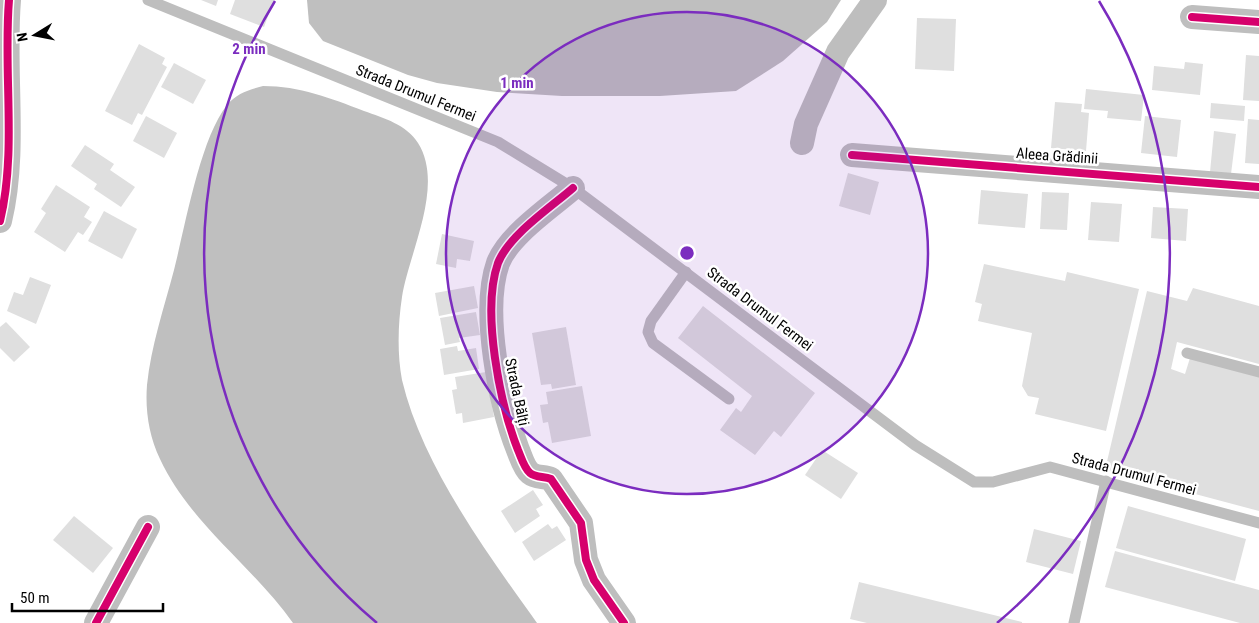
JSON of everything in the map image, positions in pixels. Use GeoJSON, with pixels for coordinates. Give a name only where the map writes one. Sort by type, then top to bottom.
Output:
{"type":"FeatureCollection","features":[{"type":"Feature","properties":{"kind":"street"},"geometry":{"type":"LineString","coordinates":[[0,221],[4,158],[3,24],[9,0]]}},
{"type":"Feature","properties":{"kind":"street"},"geometry":{"type":"LineString","coordinates":[[802,143],[806,124],[838,52],[875,0]]}},
{"type":"Feature","properties":{"kind":"street"},"geometry":{"type":"LineString","coordinates":[[1192,17],[1259,22]]}},
{"type":"Feature","properties":{"kind":"street","name":"Aleea Grădinii"},"geometry":{"type":"LineString","coordinates":[[852,155],[1259,187]]}},
{"type":"Feature","properties":{"kind":"street","name":"Strada Bălți"},"geometry":{"type":"LineString","coordinates":[[573,188],[508,244],[498,264],[492,310],[495,351],[508,424],[523,461],[529,472],[535,476],[545,476],[551,479],[581,523],[586,560],[594,580],[624,623]]}},
{"type":"Feature","properties":{"kind":"street"},"geometry":{"type":"LineString","coordinates":[[96,623],[148,527]]}},
{"type":"Feature","properties":{"kind":"lane","name":"Strada Drumul Fermei"},"geometry":{"type":"LineString","coordinates":[[148,0],[498,142],[573,188],[915,445],[974,482],[993,482],[1050,467],[1259,523]]}},
{"type":"Feature","properties":{"kind":"lane"},"geometry":{"type":"LineString","coordinates":[[686,272],[651,321],[648,332],[654,343],[729,399]]}},
{"type":"Feature","properties":{"kind":"lane"},"geometry":{"type":"LineString","coordinates":[[1187,353],[1259,372]]}},
{"type":"Feature","properties":{"kind":"lane"},"geometry":{"type":"LineString","coordinates":[[1074,623],[1106,481]]}},
{"type":"Feature","properties":{"kind":"shaded area"},"geometry":{"type":"Polygon","coordinates":[[[307,0],[841,0],[827,22],[783,61],[736,91],[660,96],[562,96],[497,92],[437,83],[408,75],[323,41],[309,23],[307,0]]]}},
{"type":"Feature","properties":{"kind":"shaded area"},"geometry":{"type":"Polygon","coordinates":[[[263,86],[302,90],[379,116],[408,131],[418,143],[425,160],[428,179],[427,199],[402,297],[399,360],[402,380],[411,412],[440,476],[478,538],[537,623],[293,623],[277,602],[205,525],[173,483],[160,459],[149,423],[147,385],[155,341],[194,184],[209,139],[217,120],[227,105],[243,92],[263,86]]]}},
{"type":"Feature","properties":{"kind":"building"},"geometry":{"type":"Polygon","coordinates":[[[201,0],[218,0],[216,6],[201,0]]]}},
{"type":"Feature","properties":{"kind":"building"},"geometry":{"type":"Polygon","coordinates":[[[235,0],[274,0],[264,27],[230,14],[235,0]]]}},
{"type":"Feature","properties":{"kind":"building"},"geometry":{"type":"Polygon","coordinates":[[[917,18],[956,19],[954,71],[915,69],[917,18]]]}},
{"type":"Feature","properties":{"kind":"building"},"geometry":{"type":"Polygon","coordinates":[[[139,44],[165,58],[162,64],[167,67],[142,115],[138,113],[132,125],[105,111],[139,44]]]}},
{"type":"Feature","properties":{"kind":"building"},"geometry":{"type":"Polygon","coordinates":[[[1246,55],[1259,56],[1259,101],[1243,100],[1246,55]]]}},
{"type":"Feature","properties":{"kind":"building"},"geometry":{"type":"Polygon","coordinates":[[[1185,62],[1203,64],[1200,95],[1152,90],[1154,66],[1184,69],[1185,62]]]}},
{"type":"Feature","properties":{"kind":"building"},"geometry":{"type":"Polygon","coordinates":[[[174,63],[206,80],[193,104],[161,87],[174,63]]]}},
{"type":"Feature","properties":{"kind":"building"},"geometry":{"type":"Polygon","coordinates":[[[1086,89],[1144,95],[1141,121],[1107,118],[1108,111],[1084,109],[1086,89]]]}},
{"type":"Feature","properties":{"kind":"building"},"geometry":{"type":"Polygon","coordinates":[[[1055,102],[1082,104],[1081,112],[1089,113],[1086,151],[1051,148],[1055,102]]]}},
{"type":"Feature","properties":{"kind":"building"},"geometry":{"type":"Polygon","coordinates":[[[1211,103],[1245,106],[1244,121],[1210,118],[1211,103]]]}},
{"type":"Feature","properties":{"kind":"building"},"geometry":{"type":"Polygon","coordinates":[[[146,116],[177,133],[164,158],[133,141],[146,116]]]}},
{"type":"Feature","properties":{"kind":"building"},"geometry":{"type":"Polygon","coordinates":[[[1145,116],[1181,120],[1177,157],[1141,153],[1145,116]]]}},
{"type":"Feature","properties":{"kind":"building"},"geometry":{"type":"Polygon","coordinates":[[[1248,119],[1259,120],[1259,164],[1245,163],[1248,119]]]}},
{"type":"Feature","properties":{"kind":"building"},"geometry":{"type":"Polygon","coordinates":[[[1214,131],[1236,134],[1231,174],[1210,172],[1214,131]]]}},
{"type":"Feature","properties":{"kind":"building"},"geometry":{"type":"Polygon","coordinates":[[[85,145],[114,164],[110,170],[135,187],[121,207],[94,189],[97,184],[71,166],[85,145]]]}},
{"type":"Feature","properties":{"kind":"building"},"geometry":{"type":"Polygon","coordinates":[[[848,173],[879,182],[870,215],[839,206],[848,173]]]}},
{"type":"Feature","properties":{"kind":"building"},"geometry":{"type":"Polygon","coordinates":[[[56,185],[90,207],[84,217],[92,222],[83,235],[78,232],[65,252],[34,232],[46,213],[41,209],[56,185]]]}},
{"type":"Feature","properties":{"kind":"building"},"geometry":{"type":"Polygon","coordinates":[[[981,190],[1028,194],[1025,228],[978,224],[981,190]]]}},
{"type":"Feature","properties":{"kind":"building"},"geometry":{"type":"Polygon","coordinates":[[[1042,192],[1069,193],[1067,230],[1040,229],[1042,192]]]}},
{"type":"Feature","properties":{"kind":"building"},"geometry":{"type":"Polygon","coordinates":[[[1091,202],[1122,204],[1119,242],[1088,240],[1091,202]]]}},
{"type":"Feature","properties":{"kind":"building"},"geometry":{"type":"Polygon","coordinates":[[[1153,207],[1188,209],[1186,241],[1151,238],[1153,207]]]}},
{"type":"Feature","properties":{"kind":"building"},"geometry":{"type":"Polygon","coordinates":[[[104,211],[137,229],[122,259],[88,241],[104,211]]]}},
{"type":"Feature","properties":{"kind":"building"},"geometry":{"type":"Polygon","coordinates":[[[442,234],[474,241],[470,261],[457,259],[456,268],[436,264],[442,234]]]}},
{"type":"Feature","properties":{"kind":"building"},"geometry":{"type":"Polygon","coordinates":[[[984,264],[1065,281],[1067,272],[1139,289],[1106,431],[1035,414],[1039,398],[1028,396],[1022,386],[1032,333],[978,321],[982,304],[975,302],[984,264]]]}},
{"type":"Feature","properties":{"kind":"building"},"geometry":{"type":"Polygon","coordinates":[[[30,277],[51,285],[36,324],[7,311],[14,292],[23,295],[30,277]]]}},
{"type":"Feature","properties":{"kind":"building"},"geometry":{"type":"Polygon","coordinates":[[[474,286],[478,308],[439,316],[435,293],[474,286]]]}},
{"type":"Feature","properties":{"kind":"building"},"geometry":{"type":"Polygon","coordinates":[[[1193,288],[1259,306],[1259,364],[1177,342],[1171,369],[1185,374],[1190,358],[1259,377],[1259,511],[1105,470],[1147,291],[1187,301],[1193,288]]]}},
{"type":"Feature","properties":{"kind":"building"},"geometry":{"type":"Polygon","coordinates":[[[703,306],[815,393],[781,437],[774,431],[755,455],[720,430],[736,408],[741,412],[752,396],[678,338],[703,306]]]}},
{"type":"Feature","properties":{"kind":"building"},"geometry":{"type":"Polygon","coordinates":[[[476,312],[480,335],[459,338],[460,342],[445,345],[440,318],[476,312]]]}},
{"type":"Feature","properties":{"kind":"building"},"geometry":{"type":"Polygon","coordinates":[[[6,322],[30,347],[14,362],[0,348],[0,327],[6,322]]]}},
{"type":"Feature","properties":{"kind":"building"},"geometry":{"type":"Polygon","coordinates":[[[566,327],[576,385],[552,389],[551,384],[541,385],[532,333],[566,327]]]}},
{"type":"Feature","properties":{"kind":"building"},"geometry":{"type":"Polygon","coordinates":[[[457,346],[458,351],[476,348],[479,369],[444,375],[440,349],[457,346]]]}},
{"type":"Feature","properties":{"kind":"building"},"geometry":{"type":"Polygon","coordinates":[[[486,372],[494,417],[463,423],[462,413],[456,414],[452,390],[457,389],[455,377],[486,372]]]}},
{"type":"Feature","properties":{"kind":"building"},"geometry":{"type":"Polygon","coordinates":[[[582,386],[591,436],[552,443],[548,422],[543,423],[540,405],[548,404],[546,392],[582,386]]]}},
{"type":"Feature","properties":{"kind":"building"},"geometry":{"type":"Polygon","coordinates":[[[822,450],[858,473],[841,499],[805,475],[822,450]]]}},
{"type":"Feature","properties":{"kind":"building"},"geometry":{"type":"Polygon","coordinates":[[[533,490],[543,505],[536,509],[540,516],[515,533],[501,511],[533,490]]]}},
{"type":"Feature","properties":{"kind":"building"},"geometry":{"type":"Polygon","coordinates":[[[1128,506],[1246,539],[1235,581],[1116,548],[1128,506]]]}},
{"type":"Feature","properties":{"kind":"building"},"geometry":{"type":"Polygon","coordinates":[[[74,516],[113,548],[93,573],[53,540],[74,516]]]}},
{"type":"Feature","properties":{"kind":"building"},"geometry":{"type":"Polygon","coordinates":[[[548,524],[552,529],[557,526],[566,540],[534,561],[522,542],[548,524]]]}},
{"type":"Feature","properties":{"kind":"building"},"geometry":{"type":"Polygon","coordinates":[[[1034,529],[1081,541],[1073,574],[1026,562],[1034,529]]]}},
{"type":"Feature","properties":{"kind":"building"},"geometry":{"type":"Polygon","coordinates":[[[1115,551],[1259,590],[1259,623],[1240,623],[1105,587],[1115,551]]]}},
{"type":"Feature","properties":{"kind":"building"},"geometry":{"type":"Polygon","coordinates":[[[859,582],[1022,623],[867,623],[850,619],[859,582]]]}},
{"type":"Feature","properties":{"kind":"cycle path"},"geometry":{"type":"LineString","coordinates":[[0,221],[8,167],[7,55],[9,0]]}},
{"type":"Feature","properties":{"kind":"cycle path"},"geometry":{"type":"LineString","coordinates":[[1192,17],[1259,22]]}},
{"type":"Feature","properties":{"kind":"cycle path"},"geometry":{"type":"LineString","coordinates":[[852,155],[1259,187]]}},
{"type":"Feature","properties":{"kind":"cycle path"},"geometry":{"type":"LineString","coordinates":[[573,188],[520,232],[503,253],[498,263],[493,283],[491,306],[495,357],[499,383],[511,431],[524,465],[532,475],[551,479],[581,523],[586,560],[594,580],[624,623]]}},
{"type":"Feature","properties":{"kind":"cycle path"},"geometry":{"type":"LineString","coordinates":[[96,623],[148,527]]}}]}
